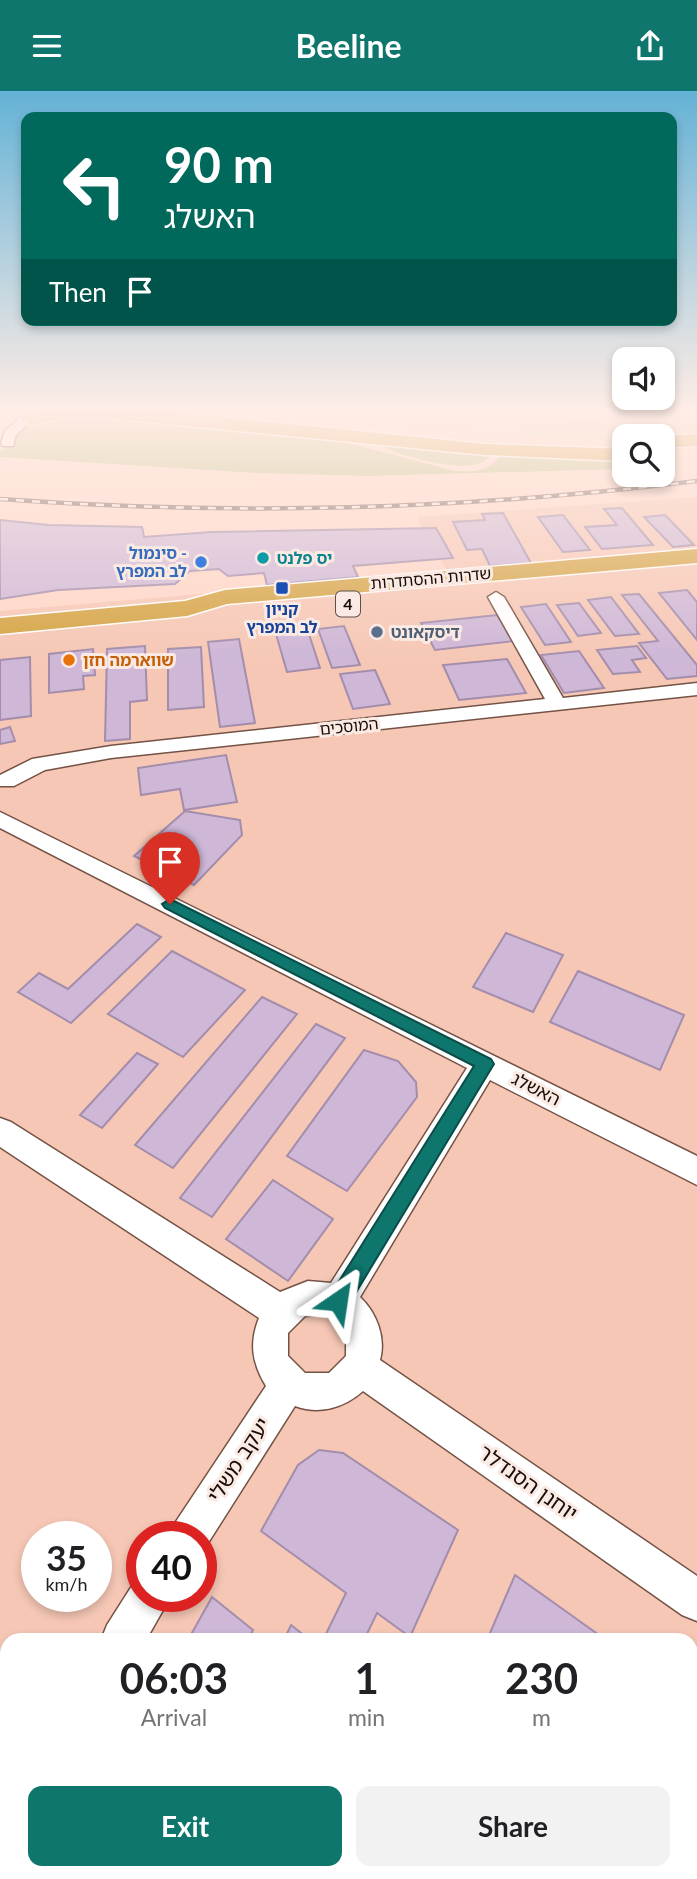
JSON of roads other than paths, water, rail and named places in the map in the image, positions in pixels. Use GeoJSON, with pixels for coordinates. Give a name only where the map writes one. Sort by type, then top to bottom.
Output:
{"type":"FeatureCollection","features":[{"type":"Feature","properties":{"kind":"highway","name":"שדרות ההסתדרות"},"geometry":{"type":"LineString","coordinates":[[0,626],[187,608],[225,597],[697,556]]}},
{"type":"Feature","properties":{"kind":"highway","name":"שדרות ההסתדרות"},"geometry":{"type":"LineString","coordinates":[[0,639],[697,572]]}},
{"type":"Feature","properties":{"kind":"street"},"geometry":{"type":"LineString","coordinates":[[496,597],[557,703]]}},
{"type":"Feature","properties":{"kind":"street","name":"המוסכים"},"geometry":{"type":"LineString","coordinates":[[3,780],[39,764],[111,752],[697,689]]}},
{"type":"Feature","properties":{"kind":"street"},"geometry":{"type":"LineString","coordinates":[[0,811],[13,798],[12,785],[3,780]]}},
{"type":"Feature","properties":{"kind":"street","name":"האשלג"},"geometry":{"type":"LineString","coordinates":[[0,818],[697,1171]]}},
{"type":"Feature","properties":{"kind":"street"},"geometry":{"type":"LineString","coordinates":[[338,1301],[485,1064]]}},
{"type":"Feature","properties":{"kind":"street"},"geometry":{"type":"LineString","coordinates":[[0,1131],[282,1314]]}},
{"type":"Feature","properties":{"kind":"street"},"geometry":{"type":"LineString","coordinates":[[315,1297],[338,1301],[355,1314],[364,1334],[363,1357],[359,1367],[344,1385],[321,1394],[298,1390],[279,1374],[270,1350],[271,1336],[282,1314],[291,1305],[315,1297]]}},
{"type":"Feature","properties":{"kind":"street","name":"יוחנן הסנדלר"},"geometry":{"type":"LineString","coordinates":[[359,1367],[697,1599]]}},
{"type":"Feature","properties":{"kind":"street","name":"יעקב משלי"},"geometry":{"type":"LineString","coordinates":[[199,1521],[288,1384]]}},
{"type":"Feature","properties":{"kind":"street"},"geometry":{"type":"LineString","coordinates":[[126,1633],[140,1612]]}},
{"type":"Feature","properties":{"kind":"railway"},"geometry":{"type":"LineString","coordinates":[[0,499],[262,508],[435,504],[591,492]]}},
{"type":"Feature","properties":{"kind":"place","name":"יס פלנט"},"geometry":{"type":"Point","coordinates":[263,558]}},
{"type":"Feature","properties":{"kind":"place","name":"סינמול - לב המפרץ"},"geometry":{"type":"Point","coordinates":[201,562]}},
{"type":"Feature","properties":{"kind":"place","name":"קניון לב המפרץ"},"geometry":{"type":"Point","coordinates":[282,588]}},
{"type":"Feature","properties":{"kind":"place","name":"דיסקאונט"},"geometry":{"type":"Point","coordinates":[377,632]}},
{"type":"Feature","properties":{"kind":"place","name":"שווארמה חזן"},"geometry":{"type":"Point","coordinates":[69,660]}}]}
